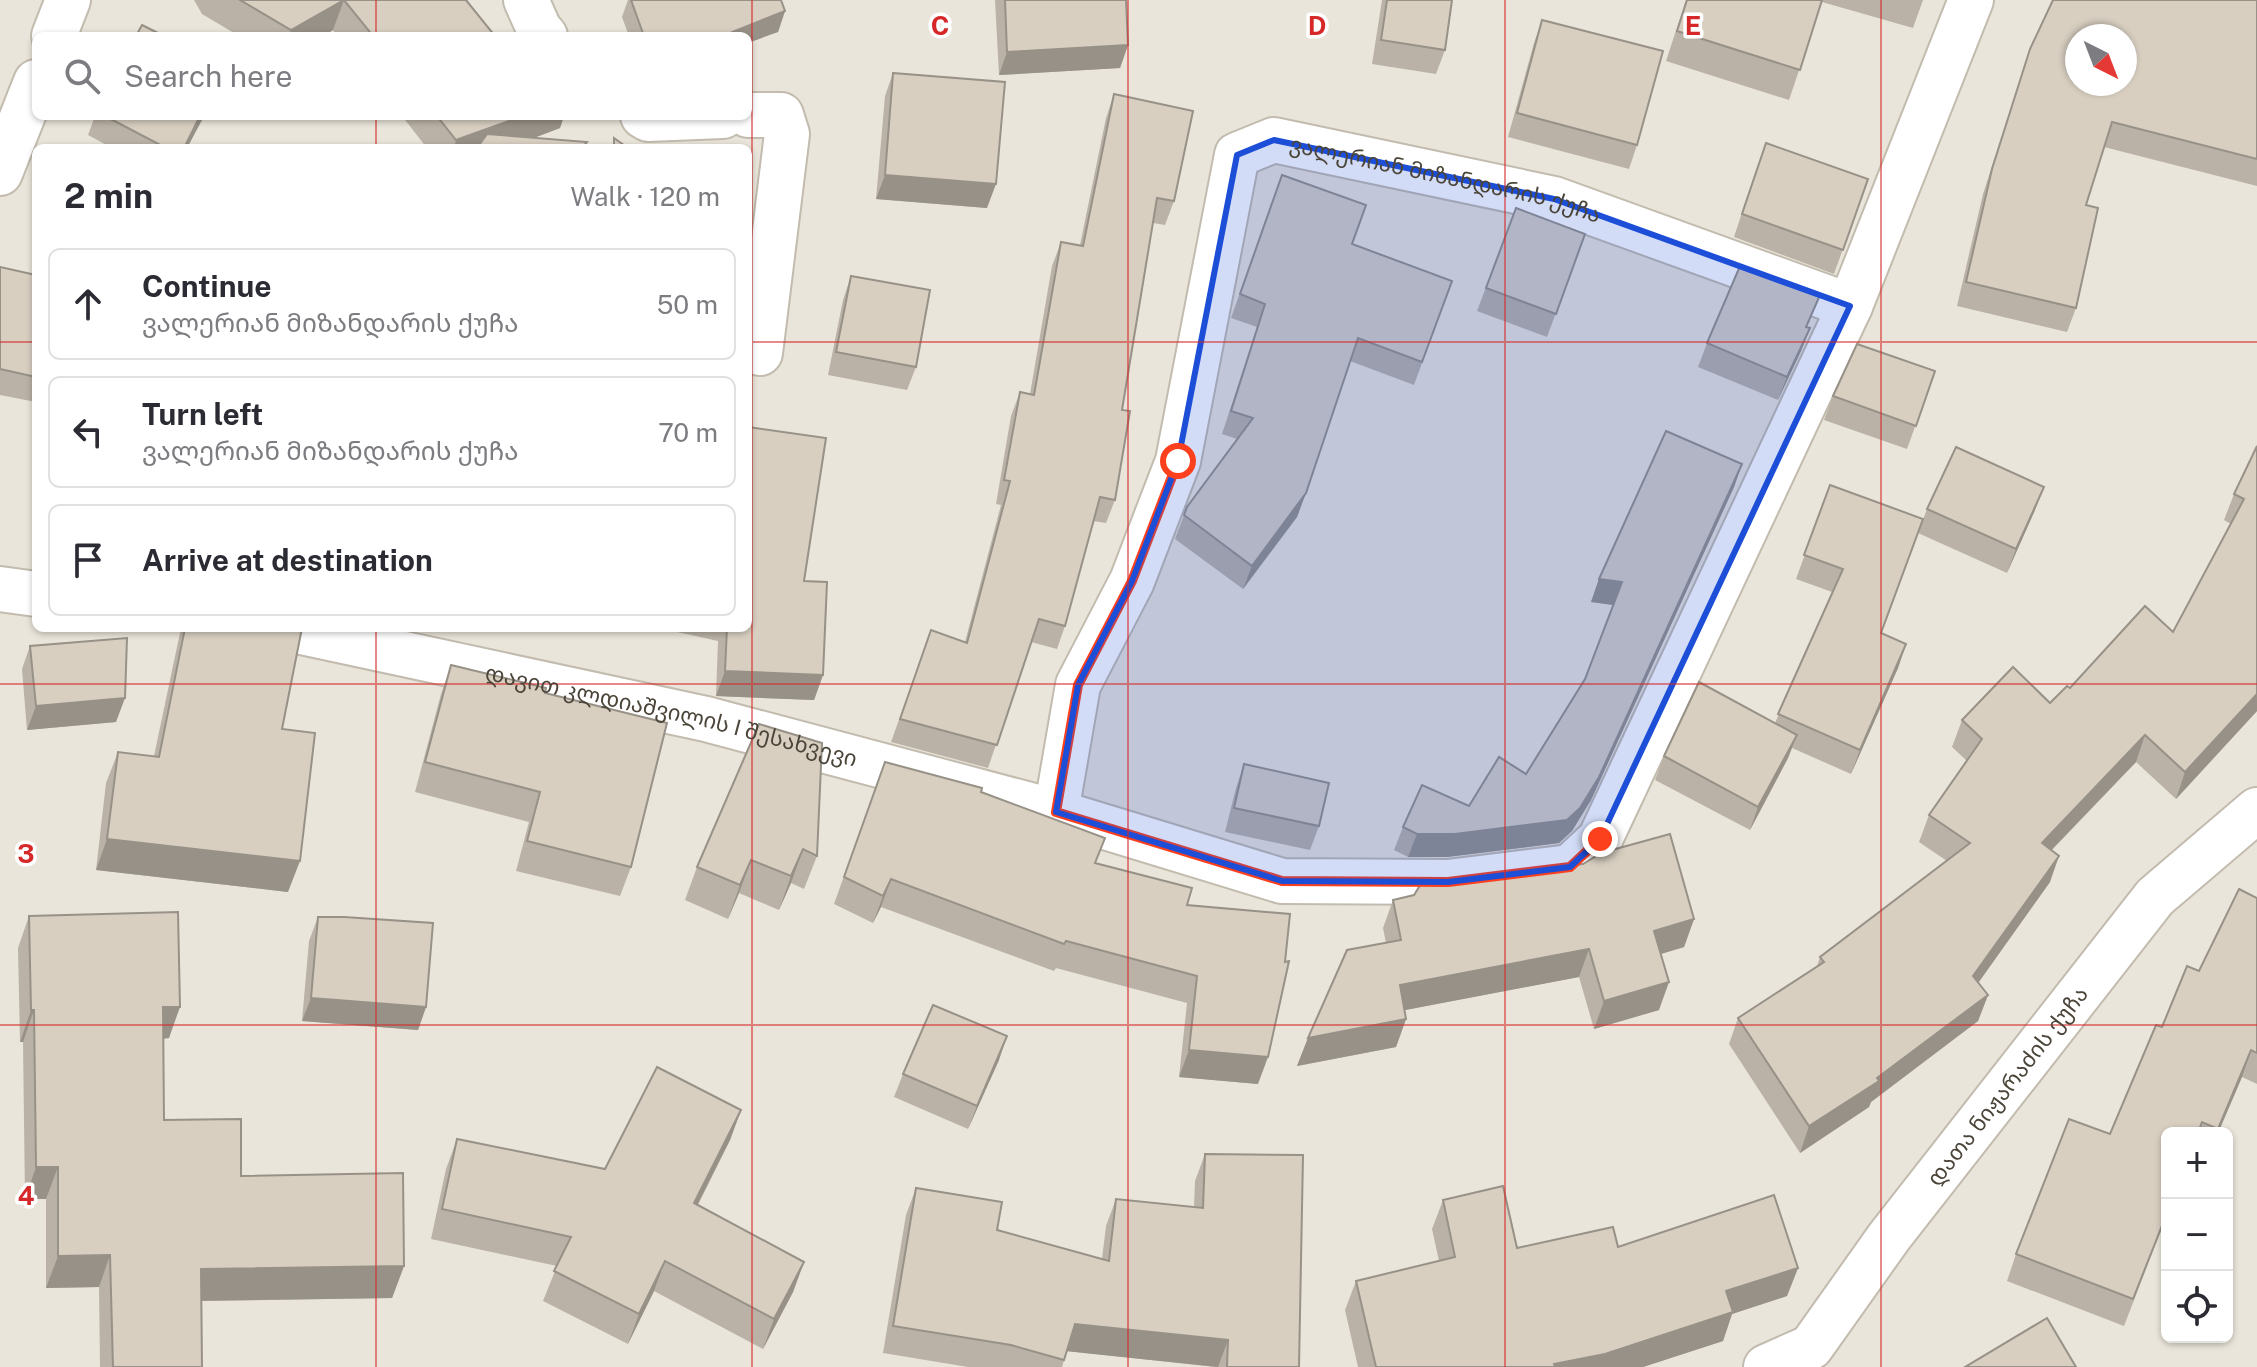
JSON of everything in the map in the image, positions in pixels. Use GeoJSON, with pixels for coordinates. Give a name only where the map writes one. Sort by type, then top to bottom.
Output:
{"type":"FeatureCollection","features":[{"type":"Feature","properties":{"kind":"street"},"geometry":{"type":"LineString","coordinates":[[56,32],[68,0]]}},
{"type":"Feature","properties":{"kind":"street"},"geometry":{"type":"LineString","coordinates":[[526,0],[542,32]]}},
{"type":"Feature","properties":{"kind":"street"},"geometry":{"type":"LineString","coordinates":[[1056,812],[1282,881],[1448,882],[1570,867],[1600,839],[1850,306],[1971,0]]}},
{"type":"Feature","properties":{"kind":"street"},"geometry":{"type":"LineString","coordinates":[[0,173],[32,92]]}},
{"type":"Feature","properties":{"kind":"street"},"geometry":{"type":"LineString","coordinates":[[752,115],[781,115],[787,134],[760,353]]}},
{"type":"Feature","properties":{"kind":"street","name":"ვალერიან მიზანდარის ქუჩა"},"geometry":{"type":"LineString","coordinates":[[1056,812],[1078,685],[1132,581],[1178,461],[1237,155],[1274,140],[1554,199],[1850,306]]}},
{"type":"Feature","properties":{"kind":"street"},"geometry":{"type":"LineString","coordinates":[[0,589],[32,593]]}},
{"type":"Feature","properties":{"kind":"street","name":"დავით კლდიაშვილის I შესახვევი"},"geometry":{"type":"LineString","coordinates":[[302,632],[706,719],[1056,812]]}},
{"type":"Feature","properties":{"kind":"street","name":"დათა ნიჟარაძის ქუჩა"},"geometry":{"type":"LineString","coordinates":[[1766,1367],[1815,1357],[1889,1237],[2155,897],[2257,810]]}},
{"type":"Feature","properties":{"kind":"highlighted area"},"geometry":{"type":"Polygon","coordinates":[[[1274,140],[1554,199],[1850,306],[1600,839],[1570,867],[1448,882],[1282,881],[1056,812],[1078,685],[1132,581],[1178,461],[1237,155],[1274,140]]]}},
{"type":"Feature","properties":{"kind":"shaded area"},"geometry":{"type":"Polygon","coordinates":[[[0,0],[2257,0],[2257,1367],[0,1367],[0,0]]]}},
{"type":"Feature","properties":{"kind":"building"},"geometry":{"type":"Polygon","coordinates":[[[240,0],[344,0],[291,30],[240,0]]]}},
{"type":"Feature","properties":{"kind":"building"},"geometry":{"type":"Polygon","coordinates":[[[344,0],[466,0],[492,32],[370,32],[344,0]]]}},
{"type":"Feature","properties":{"kind":"building"},"geometry":{"type":"Polygon","coordinates":[[[631,0],[781,0],[785,11],[732,32],[643,32],[631,0]]]}},
{"type":"Feature","properties":{"kind":"building"},"geometry":{"type":"Polygon","coordinates":[[[1005,0],[1126,0],[1128,45],[1007,52],[1005,0]]]}},
{"type":"Feature","properties":{"kind":"building"},"geometry":{"type":"Polygon","coordinates":[[[1387,0],[1452,0],[1445,50],[1381,40],[1387,0]]]}},
{"type":"Feature","properties":{"kind":"building"},"geometry":{"type":"Polygon","coordinates":[[[1687,0],[1822,0],[1800,70],[1677,31],[1687,0]]]}},
{"type":"Feature","properties":{"kind":"building"},"geometry":{"type":"Polygon","coordinates":[[[2053,0],[2257,0],[2257,159],[2112,122],[2086,205],[2098,208],[2076,308],[1966,282],[1992,169],[2030,49],[2053,0]]]}},
{"type":"Feature","properties":{"kind":"building"},"geometry":{"type":"Polygon","coordinates":[[[1542,20],[1663,51],[1637,145],[1517,113],[1542,20]]]}},
{"type":"Feature","properties":{"kind":"building"},"geometry":{"type":"Polygon","coordinates":[[[142,25],[156,32],[138,32],[142,25]]]}},
{"type":"Feature","properties":{"kind":"building"},"geometry":{"type":"Polygon","coordinates":[[[893,73],[1005,82],[996,184],[885,175],[893,73]]]}},
{"type":"Feature","properties":{"kind":"building"},"geometry":{"type":"Polygon","coordinates":[[[1114,94],[1193,111],[1174,201],[1157,198],[1122,410],[1130,411],[1115,500],[1100,497],[1065,626],[1039,619],[997,745],[900,719],[931,630],[967,643],[1010,481],[1004,480],[1020,392],[1034,395],[1061,242],[1083,246],[1114,94]]]}},
{"type":"Feature","properties":{"kind":"building"},"geometry":{"type":"Polygon","coordinates":[[[113,120],[198,120],[186,144],[158,144],[113,120]]]}},
{"type":"Feature","properties":{"kind":"building"},"geometry":{"type":"Polygon","coordinates":[[[440,120],[512,120],[456,140],[440,120]]]}},
{"type":"Feature","properties":{"kind":"building"},"geometry":{"type":"Polygon","coordinates":[[[487,134],[587,142],[585,144],[480,144],[487,134]]]}},
{"type":"Feature","properties":{"kind":"building"},"geometry":{"type":"Polygon","coordinates":[[[1766,143],[1868,179],[1843,250],[1742,214],[1766,143]]]}},
{"type":"Feature","properties":{"kind":"building"},"geometry":{"type":"Polygon","coordinates":[[[1282,175],[1366,205],[1352,244],[1452,281],[1422,362],[1358,338],[1306,493],[1252,566],[1184,515],[1253,418],[1231,411],[1265,304],[1240,294],[1282,175]]]}},
{"type":"Feature","properties":{"kind":"building"},"geometry":{"type":"Polygon","coordinates":[[[1516,208],[1585,234],[1556,314],[1486,288],[1516,208]]]}},
{"type":"Feature","properties":{"kind":"building"},"geometry":{"type":"Polygon","coordinates":[[[1740,266],[1820,295],[1806,327],[1810,328],[1787,377],[1707,343],[1740,266]]]}},
{"type":"Feature","properties":{"kind":"building"},"geometry":{"type":"Polygon","coordinates":[[[0,267],[32,274],[32,376],[0,369],[0,267]]]}},
{"type":"Feature","properties":{"kind":"building"},"geometry":{"type":"Polygon","coordinates":[[[851,276],[930,290],[916,367],[836,352],[851,276]]]}},
{"type":"Feature","properties":{"kind":"building"},"geometry":{"type":"Polygon","coordinates":[[[1857,344],[1935,371],[1916,426],[1833,396],[1857,344]]]}},
{"type":"Feature","properties":{"kind":"building"},"geometry":{"type":"Polygon","coordinates":[[[752,428],[826,438],[804,581],[827,582],[823,675],[725,671],[727,632],[752,632],[752,428]]]}},
{"type":"Feature","properties":{"kind":"building"},"geometry":{"type":"Polygon","coordinates":[[[1666,431],[1742,464],[1599,777],[1580,808],[1567,820],[1455,834],[1417,834],[1403,827],[1422,785],[1469,806],[1499,757],[1526,774],[1585,679],[1622,582],[1599,579],[1666,431]]]}},
{"type":"Feature","properties":{"kind":"building"},"geometry":{"type":"Polygon","coordinates":[[[2257,446],[2257,694],[2185,772],[2145,735],[2042,843],[2059,856],[1973,976],[1988,995],[1877,1078],[1879,1081],[1809,1126],[1738,1018],[1824,962],[1820,957],[1970,843],[1929,815],[1982,739],[1962,720],[2013,667],[2050,703],[2067,686],[2070,688],[2145,606],[2173,632],[2244,499],[2234,494],[2257,446]]]}},
{"type":"Feature","properties":{"kind":"building"},"geometry":{"type":"Polygon","coordinates":[[[1956,447],[2044,487],[2016,549],[1927,509],[1956,447]]]}},
{"type":"Feature","properties":{"kind":"building"},"geometry":{"type":"Polygon","coordinates":[[[1830,485],[1923,519],[1881,633],[1906,644],[1860,750],[1778,714],[1843,569],[1804,555],[1830,485]]]}},
{"type":"Feature","properties":{"kind":"building"},"geometry":{"type":"Polygon","coordinates":[[[184,632],[301,632],[282,729],[315,733],[300,861],[107,839],[118,752],[159,757],[184,632]]]}},
{"type":"Feature","properties":{"kind":"building"},"geometry":{"type":"Polygon","coordinates":[[[127,638],[125,698],[36,706],[30,646],[127,638]]]}},
{"type":"Feature","properties":{"kind":"building"},"geometry":{"type":"Polygon","coordinates":[[[451,665],[546,688],[545,693],[667,723],[631,867],[527,841],[540,792],[425,762],[451,665]]]}},
{"type":"Feature","properties":{"kind":"building"},"geometry":{"type":"Polygon","coordinates":[[[1699,682],[1797,735],[1758,807],[1664,756],[1699,682]]]}},
{"type":"Feature","properties":{"kind":"building"},"geometry":{"type":"Polygon","coordinates":[[[759,724],[822,743],[817,856],[803,849],[791,876],[751,860],[740,885],[697,867],[759,724]]]}},
{"type":"Feature","properties":{"kind":"building"},"geometry":{"type":"Polygon","coordinates":[[[885,762],[982,788],[981,792],[1105,838],[1095,863],[1192,888],[1187,905],[1290,914],[1285,962],[1289,961],[1268,1057],[1189,1050],[1197,976],[1066,941],[1064,944],[891,879],[883,896],[844,877],[885,762]]]}},
{"type":"Feature","properties":{"kind":"building"},"geometry":{"type":"Polygon","coordinates":[[[1244,764],[1329,783],[1319,826],[1234,808],[1244,764]]]}},
{"type":"Feature","properties":{"kind":"building"},"geometry":{"type":"Polygon","coordinates":[[[1670,834],[1694,919],[1654,931],[1669,982],[1604,1001],[1589,949],[1400,985],[1406,1019],[1308,1038],[1347,950],[1401,940],[1393,900],[1414,895],[1424,879],[1461,879],[1583,864],[1601,853],[1670,834]]]}},
{"type":"Feature","properties":{"kind":"building"},"geometry":{"type":"Polygon","coordinates":[[[2239,889],[2257,898],[2257,1053],[2251,1050],[2219,1127],[2202,1122],[2200,1127],[2161,1127],[2161,1228],[2133,1299],[2016,1254],[2069,1119],[2110,1134],[2156,1025],[2162,1027],[2187,966],[2199,971],[2239,889]]]}},
{"type":"Feature","properties":{"kind":"building"},"geometry":{"type":"Polygon","coordinates":[[[178,912],[180,1007],[163,1007],[164,1120],[241,1119],[241,1176],[403,1173],[404,1266],[201,1269],[202,1367],[113,1367],[110,1255],[58,1256],[58,1167],[36,1167],[29,916],[178,912]]]}},
{"type":"Feature","properties":{"kind":"building"},"geometry":{"type":"Polygon","coordinates":[[[318,917],[433,923],[426,1007],[311,998],[318,917]]]}},
{"type":"Feature","properties":{"kind":"building"},"geometry":{"type":"Polygon","coordinates":[[[933,1005],[1007,1036],[977,1106],[903,1074],[933,1005]]]}},
{"type":"Feature","properties":{"kind":"building"},"geometry":{"type":"Polygon","coordinates":[[[657,1067],[741,1110],[694,1203],[804,1262],[774,1319],[665,1261],[639,1314],[554,1271],[571,1237],[442,1209],[457,1139],[605,1169],[657,1067]]]}},
{"type":"Feature","properties":{"kind":"building"},"geometry":{"type":"Polygon","coordinates":[[[1205,1154],[1303,1155],[1299,1367],[1227,1367],[1228,1340],[1075,1324],[1064,1360],[1011,1345],[893,1326],[916,1188],[1002,1202],[997,1230],[1109,1261],[1116,1199],[1203,1208],[1205,1154]]]}},
{"type":"Feature","properties":{"kind":"building"},"geometry":{"type":"Polygon","coordinates":[[[1503,1186],[1517,1248],[1613,1227],[1618,1247],[1774,1195],[1798,1268],[1726,1291],[1733,1312],[1605,1354],[1554,1364],[1555,1367],[1376,1367],[1356,1281],[1455,1257],[1443,1200],[1503,1186]]]}},
{"type":"Feature","properties":{"kind":"building"},"geometry":{"type":"Polygon","coordinates":[[[2047,1318],[2076,1367],[1965,1367],[2047,1318]]]}},
{"type":"Feature","properties":{"kind":"route"},"geometry":{"type":"LineString","coordinates":[[1178,461],[1132,581],[1078,685],[1056,812],[1282,881],[1448,882],[1570,867],[1600,839]]}}]}
